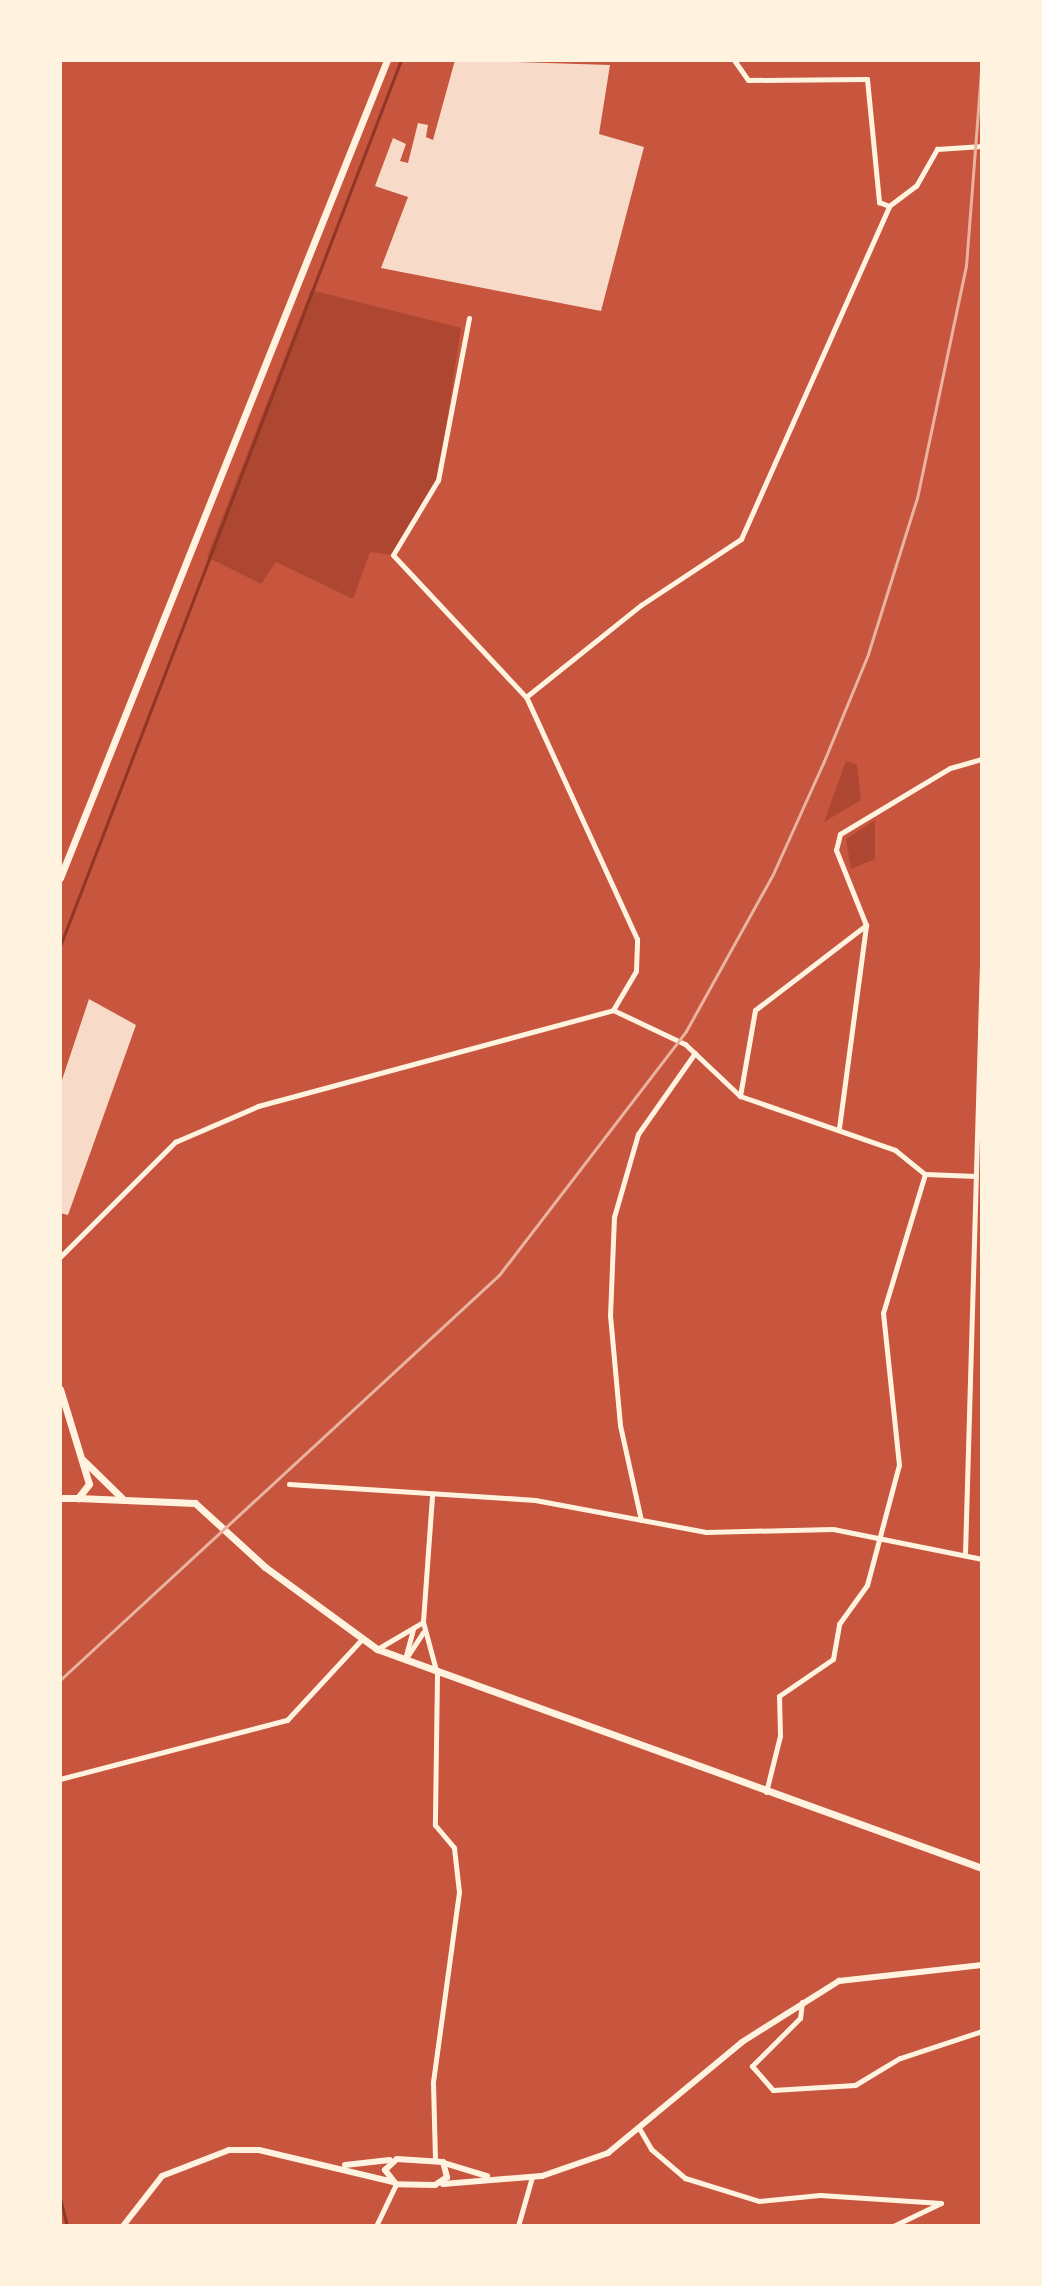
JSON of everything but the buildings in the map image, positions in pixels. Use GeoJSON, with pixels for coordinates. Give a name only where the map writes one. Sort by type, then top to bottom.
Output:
{"type":"FeatureCollection","features":[{"type":"Feature","properties":{"kind":"main road"},"geometry":{"type":"LineString","coordinates":[[60,878],[387,60]]}},
{"type":"Feature","properties":{"kind":"main road"},"geometry":{"type":"LineString","coordinates":[[60,1389],[89,1484],[78,1498]]}},
{"type":"Feature","properties":{"kind":"main road"},"geometry":{"type":"LineString","coordinates":[[80,1456],[124,1499]]}},
{"type":"Feature","properties":{"kind":"main road"},"geometry":{"type":"LineString","coordinates":[[60,1498],[195,1503],[222,1524],[235,1539],[361,1640],[377,1649],[437,1674],[982,1868]]}},
{"type":"Feature","properties":{"kind":"street"},"geometry":{"type":"LineString","coordinates":[[734,60],[748,80],[867,79],[879,202],[889,206]]}},
{"type":"Feature","properties":{"kind":"street"},"geometry":{"type":"LineString","coordinates":[[526,697],[641,605],[741,539],[889,206],[916,186],[937,149],[982,146]]}},
{"type":"Feature","properties":{"kind":"street"},"geometry":{"type":"LineString","coordinates":[[469,318],[438,480],[393,555],[526,697],[637,939],[636,971],[613,1010]]}},
{"type":"Feature","properties":{"kind":"street"},"geometry":{"type":"LineString","coordinates":[[839,1128],[866,925],[836,850],[840,834],[950,768],[982,759]]}},
{"type":"Feature","properties":{"kind":"street"},"geometry":{"type":"LineString","coordinates":[[740,1096],[755,1010],[866,925]]}},
{"type":"Feature","properties":{"kind":"street"},"geometry":{"type":"LineString","coordinates":[[965,1554],[979,1188],[976,1176],[982,964]]}},
{"type":"Feature","properties":{"kind":"street"},"geometry":{"type":"LineString","coordinates":[[60,1257],[175,1142],[258,1106],[613,1010],[695,1053],[740,1096],[895,1150],[925,1174],[976,1176]]}},
{"type":"Feature","properties":{"kind":"street"},"geometry":{"type":"LineString","coordinates":[[641,1520],[620,1425],[611,1332],[614,1217],[638,1134],[695,1053]]}},
{"type":"Feature","properties":{"kind":"street"},"geometry":{"type":"LineString","coordinates":[[766,1793],[780,1736],[779,1696],[833,1659],[839,1624],[867,1585],[899,1465],[883,1313],[925,1174]]}},
{"type":"Feature","properties":{"kind":"street"},"geometry":{"type":"LineString","coordinates":[[289,1484],[432,1496],[535,1500],[706,1532],[833,1529],[981,1556]]}},
{"type":"Feature","properties":{"kind":"street"},"geometry":{"type":"LineString","coordinates":[[432,1496],[423,1622],[437,1674],[435,1825],[454,1848],[459,1892],[433,2083],[435,2159]]}},
{"type":"Feature","properties":{"kind":"street"},"geometry":{"type":"LineString","coordinates":[[377,1649],[423,1622]]}},
{"type":"Feature","properties":{"kind":"street"},"geometry":{"type":"LineString","coordinates":[[404,1661],[413,1629]]}},
{"type":"Feature","properties":{"kind":"street"},"geometry":{"type":"LineString","coordinates":[[404,1661],[424,1631]]}},
{"type":"Feature","properties":{"kind":"street"},"geometry":{"type":"LineString","coordinates":[[60,1779],[287,1720],[361,1640]]}},
{"type":"Feature","properties":{"kind":"street"},"geometry":{"type":"LineString","coordinates":[[123,2226],[147,2189],[197,2157],[259,2150],[337,2165],[394,2183],[443,2184],[532,2177],[585,2164],[639,2128],[802,2001],[855,1977],[982,1965]]}},
{"type":"Feature","properties":{"kind":"street"},"geometry":{"type":"LineString","coordinates":[[802,2001],[800,2018],[752,2066],[773,2090],[855,2085],[900,2058],[982,2031]]}},
{"type":"Feature","properties":{"kind":"street"},"geometry":{"type":"LineString","coordinates":[[639,2128],[685,2178],[746,2198],[941,2203],[893,2226]]}},
{"type":"Feature","properties":{"kind":"street"},"geometry":{"type":"LineString","coordinates":[[394,2183],[385,2170],[397,2159]]}},
{"type":"Feature","properties":{"kind":"street"},"geometry":{"type":"LineString","coordinates":[[337,2165],[435,2159],[494,2178]]}},
{"type":"Feature","properties":{"kind":"street"},"geometry":{"type":"LineString","coordinates":[[443,2162],[443,2184]]}},
{"type":"Feature","properties":{"kind":"street"},"geometry":{"type":"LineString","coordinates":[[518,2226],[532,2177]]}},
{"type":"Feature","properties":{"kind":"street"},"geometry":{"type":"LineString","coordinates":[[376,2226],[394,2183]]}},
{"type":"Feature","properties":{"kind":"shaded area"},"geometry":{"type":"Polygon","coordinates":[[[311,290],[461,328],[438,480],[393,555],[370,552],[353,599],[276,562],[261,584],[207,557],[311,290]]]}},
{"type":"Feature","properties":{"kind":"shaded area"},"geometry":{"type":"Polygon","coordinates":[[[846,761],[857,765],[861,800],[824,822],[846,761]]]}},
{"type":"Feature","properties":{"kind":"shaded area"},"geometry":{"type":"Polygon","coordinates":[[[875,820],[875,859],[851,869],[846,839],[875,820]]]}},
{"type":"Feature","properties":{"kind":"waterway"},"geometry":{"type":"LineString","coordinates":[[60,946],[401,60]]}},
{"type":"Feature","properties":{"kind":"waterway"},"geometry":{"type":"LineString","coordinates":[[60,2198],[67,2226]]}},
{"type":"Feature","properties":{"kind":"railway"},"geometry":{"type":"LineString","coordinates":[[60,1680],[499,1275],[686,1031],[773,874],[824,761],[868,654],[917,498],[966,266],[982,60]]}}]}
